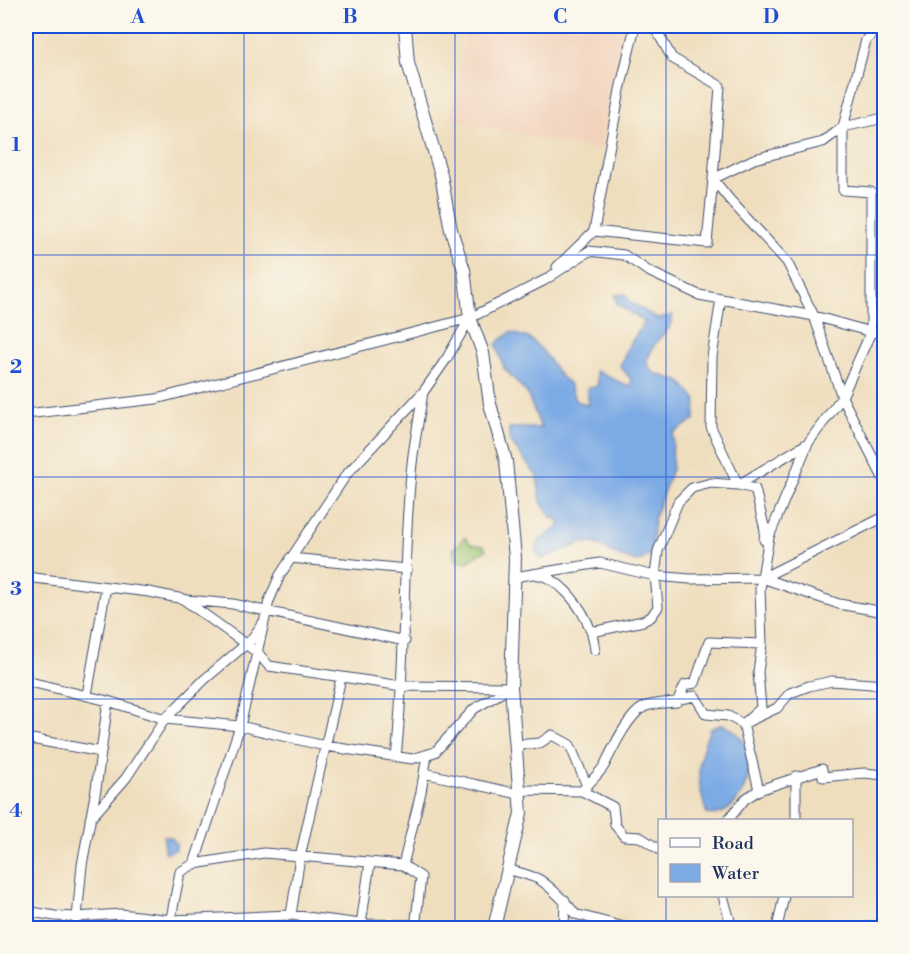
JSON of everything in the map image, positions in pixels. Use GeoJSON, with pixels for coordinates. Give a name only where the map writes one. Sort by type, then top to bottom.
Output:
{"type":"FeatureCollection","features":[{"type":"Feature","properties":{"kind":"street"},"geometry":{"type":"LineString","coordinates":[[405,26],[408,63],[441,175],[451,230],[464,270],[470,318],[483,352],[490,404],[506,461],[515,558],[511,687],[521,813],[494,928]]}},
{"type":"Feature","properties":{"kind":"street"},"geometry":{"type":"LineString","coordinates":[[545,280],[594,231],[620,90],[635,26]]}},
{"type":"Feature","properties":{"kind":"street"},"geometry":{"type":"LineString","coordinates":[[594,231],[707,243],[720,86],[672,58],[654,26]]}},
{"type":"Feature","properties":{"kind":"street"},"geometry":{"type":"LineString","coordinates":[[762,578],[769,537],[808,443],[842,397],[871,332],[871,192],[843,190],[843,127],[866,40],[880,26]]}},
{"type":"Feature","properties":{"kind":"street"},"geometry":{"type":"LineString","coordinates":[[714,179],[754,159],[823,141],[843,127],[885,118]]}},
{"type":"Feature","properties":{"kind":"street"},"geometry":{"type":"LineString","coordinates":[[714,179],[730,200],[787,262],[814,316],[842,397],[885,480]]}},
{"type":"Feature","properties":{"kind":"street"},"geometry":{"type":"LineString","coordinates":[[26,414],[156,399],[470,318],[545,280],[589,251],[624,255],[648,271],[699,295],[814,316],[871,332],[885,333]]}},
{"type":"Feature","properties":{"kind":"street"},"geometry":{"type":"LineString","coordinates":[[721,300],[712,357],[711,427],[738,485]]}},
{"type":"Feature","properties":{"kind":"street"},"geometry":{"type":"LineString","coordinates":[[194,864],[240,726],[266,614],[280,575],[346,475],[424,391],[447,358],[470,318]]}},
{"type":"Feature","properties":{"kind":"street"},"geometry":{"type":"LineString","coordinates":[[396,757],[405,641],[412,466],[424,391]]}},
{"type":"Feature","properties":{"kind":"street"},"geometry":{"type":"LineString","coordinates":[[738,485],[808,443]]}},
{"type":"Feature","properties":{"kind":"street"},"geometry":{"type":"LineString","coordinates":[[592,632],[630,625],[651,617],[658,607],[655,576],[658,551],[678,502],[692,488],[711,483],[755,489],[765,530],[762,644],[758,672],[760,708],[743,724]]}},
{"type":"Feature","properties":{"kind":"street"},"geometry":{"type":"LineString","coordinates":[[762,578],[885,517]]}},
{"type":"Feature","properties":{"kind":"street"},"geometry":{"type":"LineString","coordinates":[[290,558],[407,569]]}},
{"type":"Feature","properties":{"kind":"street"},"geometry":{"type":"LineString","coordinates":[[514,577],[600,562],[655,576],[690,579],[762,578],[839,604],[885,612]]}},
{"type":"Feature","properties":{"kind":"street"},"geometry":{"type":"LineString","coordinates":[[532,574],[540,575],[564,588],[592,632],[595,650]]}},
{"type":"Feature","properties":{"kind":"street"},"geometry":{"type":"LineString","coordinates":[[26,576],[233,604],[266,614],[405,641]]}},
{"type":"Feature","properties":{"kind":"street"},"geometry":{"type":"LineString","coordinates":[[87,695],[106,587]]}},
{"type":"Feature","properties":{"kind":"street"},"geometry":{"type":"LineString","coordinates":[[183,599],[258,654],[269,666],[402,686],[511,687]]}},
{"type":"Feature","properties":{"kind":"street"},"geometry":{"type":"LineString","coordinates":[[90,819],[126,778],[165,719],[205,679],[251,640],[266,614]]}},
{"type":"Feature","properties":{"kind":"street"},"geometry":{"type":"LineString","coordinates":[[680,699],[685,685],[695,683],[709,642],[762,644]]}},
{"type":"Feature","properties":{"kind":"street"},"geometry":{"type":"LineString","coordinates":[[291,915],[300,857],[341,678]]}},
{"type":"Feature","properties":{"kind":"street"},"geometry":{"type":"LineString","coordinates":[[26,681],[87,695],[165,719],[240,726],[325,746],[412,759],[435,753],[474,709],[511,687]]}},
{"type":"Feature","properties":{"kind":"street"},"geometry":{"type":"LineString","coordinates":[[743,724],[777,708],[790,693],[809,686],[832,681],[885,685]]}},
{"type":"Feature","properties":{"kind":"street"},"geometry":{"type":"LineString","coordinates":[[584,788],[603,768],[616,742],[643,707],[677,702],[680,699],[695,696],[706,714],[728,716],[743,724],[759,790]]}},
{"type":"Feature","properties":{"kind":"street"},"geometry":{"type":"LineString","coordinates":[[76,928],[108,701]]}},
{"type":"Feature","properties":{"kind":"street"},"geometry":{"type":"LineString","coordinates":[[516,746],[540,743],[552,735],[570,745],[584,788]]}},
{"type":"Feature","properties":{"kind":"street"},"geometry":{"type":"LineString","coordinates":[[26,738],[101,752]]}},
{"type":"Feature","properties":{"kind":"street"},"geometry":{"type":"LineString","coordinates":[[403,865],[427,755]]}},
{"type":"Feature","properties":{"kind":"street"},"geometry":{"type":"LineString","coordinates":[[729,819],[745,799],[759,790],[796,776],[822,769],[823,777],[864,773],[885,775]]}},
{"type":"Feature","properties":{"kind":"street"},"geometry":{"type":"LineString","coordinates":[[424,773],[519,794],[525,790],[584,788],[613,807],[615,825],[624,836],[640,837],[658,849]]}},
{"type":"Feature","properties":{"kind":"street"},"geometry":{"type":"LineString","coordinates":[[796,776],[796,819]]}},
{"type":"Feature","properties":{"kind":"street"},"geometry":{"type":"LineString","coordinates":[[170,924],[180,872],[194,864],[264,853],[403,865],[421,877],[415,927]]}},
{"type":"Feature","properties":{"kind":"street"},"geometry":{"type":"LineString","coordinates":[[361,924],[370,863]]}},
{"type":"Feature","properties":{"kind":"street"},"geometry":{"type":"LineString","coordinates":[[507,869],[538,878],[552,892],[565,900],[575,914],[628,928]]}},
{"type":"Feature","properties":{"kind":"street"},"geometry":{"type":"LineString","coordinates":[[723,897],[732,928]]}},
{"type":"Feature","properties":{"kind":"street"},"geometry":{"type":"LineString","coordinates":[[777,928],[784,897]]}},
{"type":"Feature","properties":{"kind":"street"},"geometry":{"type":"LineString","coordinates":[[564,928],[565,900]]}},
{"type":"Feature","properties":{"kind":"street"},"geometry":{"type":"LineString","coordinates":[[26,911],[76,917],[121,915],[170,924],[291,915],[361,924],[443,928]]}},
{"type":"Feature","properties":{"kind":"street"},"geometry":{"type":"LineString","coordinates":[[246,917],[246,928]]}},
{"type":"Feature","properties":{"kind":"street"},"geometry":{"type":"LineString","coordinates":[[860,928],[885,925]]}},
{"type":"Feature","properties":{"kind":"shaded area"},"geometry":{"type":"Polygon","coordinates":[[[468,26],[624,26],[599,151],[450,119],[468,26]]]}},
{"type":"Feature","properties":{"kind":"green space"},"geometry":{"type":"Polygon","coordinates":[[[465,537],[471,544],[484,546],[486,550],[466,563],[455,560],[453,550],[465,537]]]}},
{"type":"Feature","properties":{"kind":"water"},"geometry":{"type":"Polygon","coordinates":[[[625,294],[630,302],[658,319],[673,315],[669,328],[656,342],[646,362],[652,372],[681,382],[696,399],[695,419],[673,433],[672,469],[654,518],[651,555],[637,562],[594,543],[582,543],[543,559],[536,553],[539,541],[559,526],[559,519],[552,518],[541,502],[537,476],[509,440],[509,428],[541,428],[527,393],[504,368],[496,344],[511,332],[530,339],[542,350],[561,377],[569,383],[575,400],[589,406],[587,388],[598,386],[596,371],[630,387],[631,379],[620,366],[628,347],[645,322],[617,304],[615,295],[625,294]]]}},
{"type":"Feature","properties":{"kind":"water"},"geometry":{"type":"Polygon","coordinates":[[[722,724],[736,732],[745,744],[749,771],[742,793],[735,803],[718,814],[707,814],[699,781],[700,762],[710,729],[722,724]]]}},
{"type":"Feature","properties":{"kind":"water"},"geometry":{"type":"Polygon","coordinates":[[[164,836],[172,838],[176,849],[166,853],[164,851],[164,836]]]}}]}
